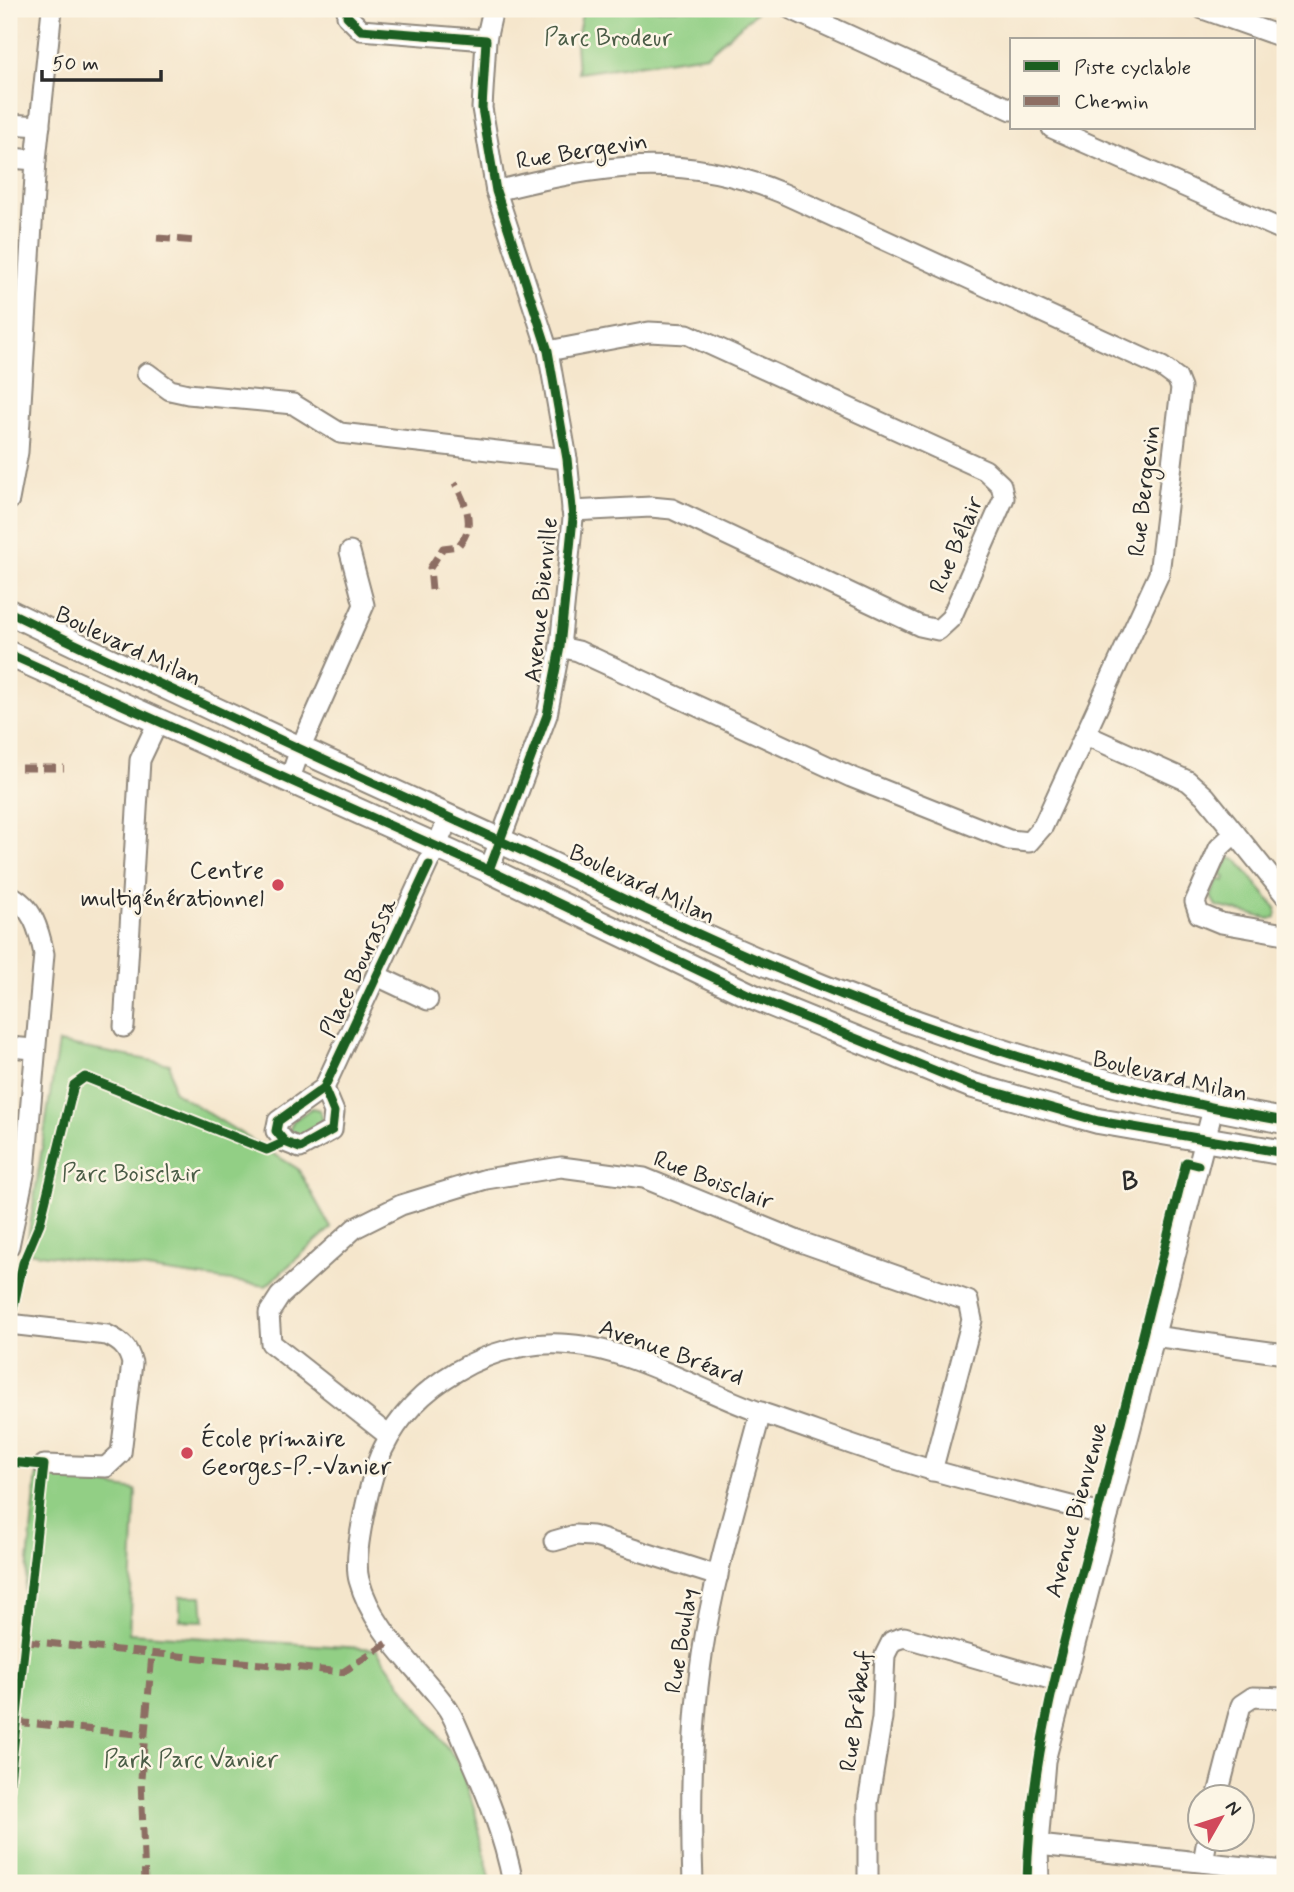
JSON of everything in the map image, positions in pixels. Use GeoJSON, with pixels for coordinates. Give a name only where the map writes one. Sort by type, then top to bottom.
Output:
{"type":"FeatureCollection","features":[{"type":"Feature","properties":{"kind":"main road","name":"Boulevard Milan"},"geometry":{"type":"LineString","coordinates":[[9,612],[171,691],[301,747],[775,968],[983,1048],[1099,1082],[1213,1109],[1285,1121]]}},
{"type":"Feature","properties":{"kind":"main road"},"geometry":{"type":"LineString","coordinates":[[9,654],[436,849],[489,870],[754,997],[970,1085],[1098,1121],[1285,1153]]}},
{"type":"Feature","properties":{"kind":"street"},"geometry":{"type":"LineString","coordinates":[[9,500],[18,452],[16,343],[52,9]]}},
{"type":"Feature","properties":{"kind":"street"},"geometry":{"type":"LineString","coordinates":[[348,9],[347,16],[360,30],[486,40]]}},
{"type":"Feature","properties":{"kind":"street","name":"Avenue Bienville"},"geometry":{"type":"LineString","coordinates":[[489,870],[547,715],[560,647],[572,511],[567,459],[548,351],[496,191],[482,108],[486,40],[493,9]]}},
{"type":"Feature","properties":{"kind":"street"},"geometry":{"type":"LineString","coordinates":[[791,9],[1010,109]]}},
{"type":"Feature","properties":{"kind":"street"},"geometry":{"type":"LineString","coordinates":[[1203,9],[1285,38]]}},
{"type":"Feature","properties":{"kind":"street"},"geometry":{"type":"LineString","coordinates":[[9,124],[40,125]]}},
{"type":"Feature","properties":{"kind":"street"},"geometry":{"type":"LineString","coordinates":[[1057,130],[1285,231]]}},
{"type":"Feature","properties":{"kind":"street"},"geometry":{"type":"LineString","coordinates":[[9,158],[36,160]]}},
{"type":"Feature","properties":{"kind":"street","name":"Rue Bergevin"},"geometry":{"type":"LineString","coordinates":[[496,191],[645,164],[678,165],[730,174],[782,193],[1175,375],[1180,384],[1181,398],[1163,561],[1086,735],[1040,832],[1033,840],[1021,844],[851,777],[578,651],[560,647]]}},
{"type":"Feature","properties":{"kind":"street","name":"Rue Bélair"},"geometry":{"type":"LineString","coordinates":[[548,351],[649,332],[672,332],[694,337],[985,470],[1001,485],[1004,498],[951,618],[944,628],[935,631],[672,509],[651,507],[572,511]]}},
{"type":"Feature","properties":{"kind":"street"},"geometry":{"type":"LineString","coordinates":[[147,373],[170,390],[188,394],[293,404],[340,433],[567,459]]}},
{"type":"Feature","properties":{"kind":"street"},"geometry":{"type":"LineString","coordinates":[[289,781],[301,747],[364,605],[350,552]]}},
{"type":"Feature","properties":{"kind":"street"},"geometry":{"type":"LineString","coordinates":[[124,1027],[140,760],[158,722]]}},
{"type":"Feature","properties":{"kind":"street"},"geometry":{"type":"LineString","coordinates":[[1086,735],[1188,781],[1205,796],[1285,895]]}},
{"type":"Feature","properties":{"kind":"street","name":"Place Bourassa"},"geometry":{"type":"LineString","coordinates":[[324,1087],[449,818]]}},
{"type":"Feature","properties":{"kind":"street"},"geometry":{"type":"LineString","coordinates":[[1235,833],[1219,849],[1197,896],[1196,911],[1216,922],[1285,934]]}},
{"type":"Feature","properties":{"kind":"street"},"geometry":{"type":"LineString","coordinates":[[9,895],[16,898],[38,923],[44,954],[25,1170],[9,1246]]}},
{"type":"Feature","properties":{"kind":"street","name":"Place Bourassa"},"geometry":{"type":"LineString","coordinates":[[377,976],[428,1000]]}},
{"type":"Feature","properties":{"kind":"street"},"geometry":{"type":"LineString","coordinates":[[9,1047],[34,1049]]}},
{"type":"Feature","properties":{"kind":"street","name":"Avenue Bienvenue"},"geometry":{"type":"LineString","coordinates":[[1040,1883],[1038,1845],[1045,1761],[1213,1109]]}},
{"type":"Feature","properties":{"kind":"street","name":"Rue Boisclair"},"geometry":{"type":"LineString","coordinates":[[389,1436],[271,1343],[269,1313],[280,1296],[355,1228],[401,1205],[486,1179],[561,1167],[644,1178],[798,1241],[968,1301],[972,1320],[932,1471]]}},
{"type":"Feature","properties":{"kind":"street"},"geometry":{"type":"LineString","coordinates":[[9,1324],[107,1335],[120,1341],[129,1352],[132,1363],[121,1454],[106,1466],[44,1465]]}},
{"type":"Feature","properties":{"kind":"street"},"geometry":{"type":"LineString","coordinates":[[1153,1336],[1285,1354]]}},
{"type":"Feature","properties":{"kind":"street","name":"Avenue Bréard"},"geometry":{"type":"LineString","coordinates":[[513,1883],[489,1798],[447,1708],[378,1624],[358,1577],[362,1528],[372,1477],[389,1436],[425,1396],[458,1370],[492,1354],[539,1344],[572,1344],[606,1351],[761,1412],[932,1471],[1108,1516]]}},
{"type":"Feature","properties":{"kind":"street","name":"Rue Boulay"},"geometry":{"type":"LineString","coordinates":[[693,1883],[691,1803],[694,1726],[703,1653],[718,1576],[761,1412]]}},
{"type":"Feature","properties":{"kind":"street"},"geometry":{"type":"LineString","coordinates":[[554,1541],[575,1535],[592,1536],[718,1576]]}},
{"type":"Feature","properties":{"kind":"street","name":"Rue Brébeuf"},"geometry":{"type":"LineString","coordinates":[[868,1883],[868,1802],[882,1718],[885,1655],[892,1641],[904,1637],[1064,1683]]}},
{"type":"Feature","properties":{"kind":"street"},"geometry":{"type":"LineString","coordinates":[[1220,1784],[1241,1705],[1253,1697],[1285,1698]]}},
{"type":"Feature","properties":{"kind":"street"},"geometry":{"type":"LineString","coordinates":[[1038,1845],[1285,1871]]}},
{"type":"Feature","properties":{"kind":"street"},"geometry":{"type":"LineString","coordinates":[[1203,1862],[1204,1854]]}},
{"type":"Feature","properties":{"kind":"green space","name":"Parc Brodeur"},"geometry":{"type":"Polygon","coordinates":[[[583,9],[760,9],[707,55],[578,73],[576,43],[583,9]]]}},
{"type":"Feature","properties":{"kind":"green space"},"geometry":{"type":"Polygon","coordinates":[[[1229,858],[1237,860],[1276,908],[1276,917],[1270,919],[1216,906],[1211,897],[1218,879],[1224,881],[1225,877],[1220,875],[1229,858]]]}},
{"type":"Feature","properties":{"kind":"green space","name":"Parc Boisclair"},"geometry":{"type":"Polygon","coordinates":[[[58,1043],[170,1064],[173,1091],[298,1169],[331,1228],[266,1286],[26,1252],[58,1043]]]}},
{"type":"Feature","properties":{"kind":"green space"},"geometry":{"type":"Polygon","coordinates":[[[312,1108],[320,1110],[323,1120],[302,1135],[295,1135],[290,1129],[293,1121],[312,1108]]]}},
{"type":"Feature","properties":{"kind":"green space","name":"Park Parc Vanier"},"geometry":{"type":"Polygon","coordinates":[[[37,1474],[136,1490],[129,1633],[376,1649],[461,1767],[475,1811],[491,1883],[9,1883],[9,1751],[37,1474]]]}},
{"type":"Feature","properties":{"kind":"green space"},"geometry":{"type":"Polygon","coordinates":[[[180,1596],[202,1596],[204,1621],[180,1620],[180,1596]]]}},
{"type":"Feature","properties":{"kind":"marked path"},"geometry":{"type":"LineString","coordinates":[[157,238],[197,241]]}},
{"type":"Feature","properties":{"kind":"marked path"},"geometry":{"type":"LineString","coordinates":[[432,590],[430,568],[443,548],[458,546],[467,531],[468,515],[455,483]]}},
{"type":"Feature","properties":{"kind":"marked path"},"geometry":{"type":"LineString","coordinates":[[21,768],[64,768]]}},
{"type":"Feature","properties":{"kind":"marked path"},"geometry":{"type":"LineString","coordinates":[[26,1641],[343,1672],[391,1641]]}},
{"type":"Feature","properties":{"kind":"marked path"},"geometry":{"type":"LineString","coordinates":[[145,1883],[141,1779],[152,1654]]}},
{"type":"Feature","properties":{"kind":"marked path"},"geometry":{"type":"LineString","coordinates":[[16,1722],[146,1735]]}},
{"type":"Feature","properties":{"kind":"cycle path"},"geometry":{"type":"LineString","coordinates":[[348,9],[347,16],[361,30],[486,40],[482,108],[496,191],[548,351],[567,459],[573,518],[560,647],[547,715],[489,870]]}},
{"type":"Feature","properties":{"kind":"cycle path"},"geometry":{"type":"LineString","coordinates":[[9,612],[708,938],[838,993],[963,1039],[1090,1078],[1219,1109],[1285,1121]]}},
{"type":"Feature","properties":{"kind":"cycle path"},"geometry":{"type":"LineString","coordinates":[[9,654],[489,870],[754,997],[970,1085],[1098,1121],[1285,1153]]}},
{"type":"Feature","properties":{"kind":"cycle path"},"geometry":{"type":"LineString","coordinates":[[324,1088],[334,1112],[332,1130],[300,1148],[285,1142],[276,1131],[278,1121],[324,1088],[429,865]]}},
{"type":"Feature","properties":{"kind":"cycle path"},"geometry":{"type":"LineString","coordinates":[[9,1328],[23,1263],[40,1223],[74,1085],[85,1077],[267,1150],[285,1142]]}},
{"type":"Feature","properties":{"kind":"cycle path"},"geometry":{"type":"LineString","coordinates":[[1027,1883],[1029,1838],[1040,1750],[1058,1664],[1186,1162],[1198,1165]]}},
{"type":"Feature","properties":{"kind":"cycle path"},"geometry":{"type":"LineString","coordinates":[[9,1462],[44,1465],[9,1790]]}},
{"type":"Feature","properties":{"kind":"place","name":"Centre multigénérationnel"},"geometry":{"type":"Point","coordinates":[278,885]}},
{"type":"Feature","properties":{"kind":"place","name":"École primaire Georges-P.-Vanier"},"geometry":{"type":"Point","coordinates":[187,1453]}},
{"type":"Feature","properties":{"kind":"district","name":"B"},"geometry":{"type":"Point","coordinates":[1130,1183]}}]}
